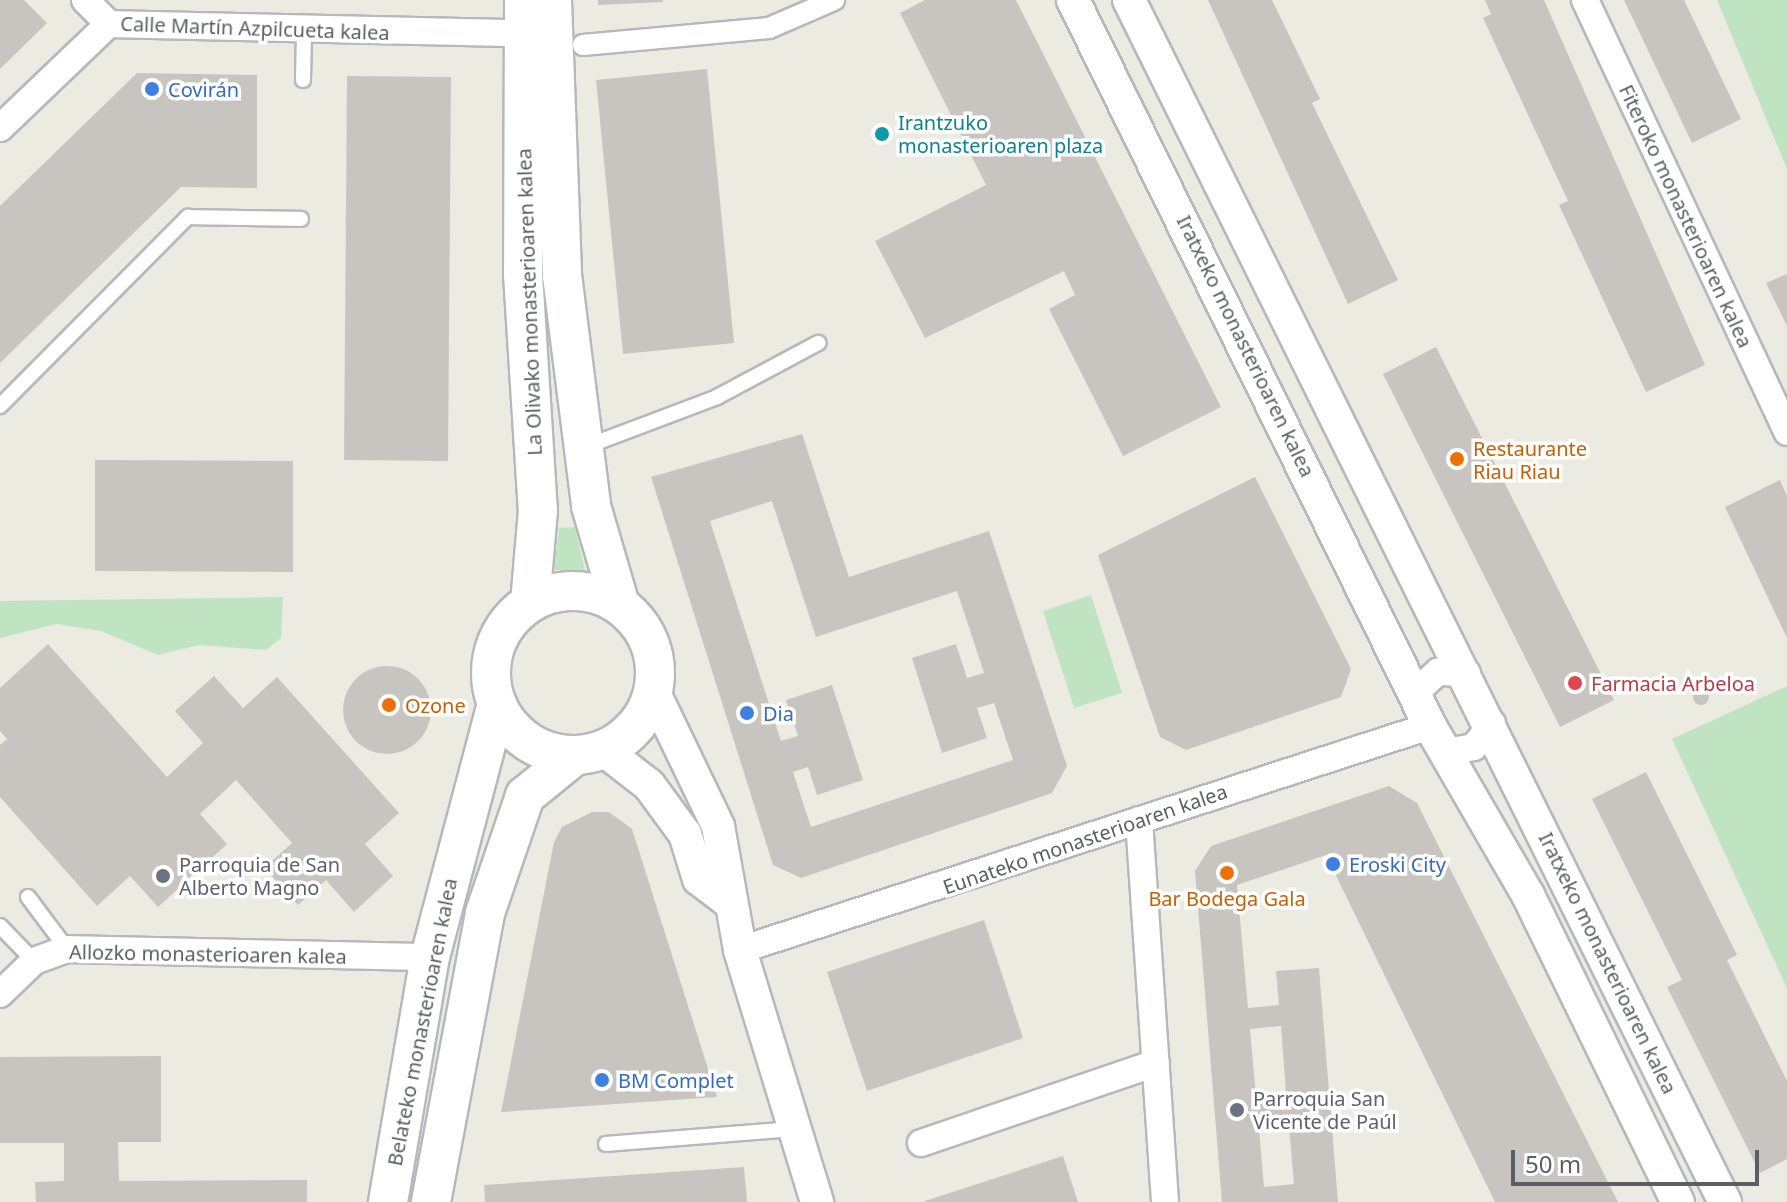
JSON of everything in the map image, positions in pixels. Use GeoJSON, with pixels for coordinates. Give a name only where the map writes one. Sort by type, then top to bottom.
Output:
{"type":"FeatureCollection","features":[{"type":"Feature","properties":{"kind":"main road","name":"La Olivako monasterioaren kalea"},"geometry":{"type":"LineString","coordinates":[[547,22],[562,275],[582,448],[620,605]]}},
{"type":"Feature","properties":{"kind":"main road","name":"La Olivako monasterioaren kalea"},"geometry":{"type":"LineString","coordinates":[[530,603],[538,510],[523,274],[547,22]]}},
{"type":"Feature","properties":{"kind":"main road"},"geometry":{"type":"LineString","coordinates":[[575,591],[620,605],[650,643],[654,693],[640,722],[589,753],[529,743],[497,704],[492,660],[507,625],[530,603],[575,591]]}},
{"type":"Feature","properties":{"kind":"main road","name":"Belateko monasterioaren kalea"},"geometry":{"type":"LineString","coordinates":[[388,1202],[430,957],[497,704]]}},
{"type":"Feature","properties":{"kind":"main road","name":"Belateko monasterioaren kalea"},"geometry":{"type":"LineString","coordinates":[[431,1202],[485,913],[525,796],[589,753]]}},
{"type":"Feature","properties":{"kind":"street"},"geometry":{"type":"LineString","coordinates":[[85,0],[109,24]]}},
{"type":"Feature","properties":{"kind":"street"},"geometry":{"type":"LineString","coordinates":[[547,22],[769,28],[834,0]]}},
{"type":"Feature","properties":{"kind":"street","name":"Iratxeko monasterioaren kalea"},"geometry":{"type":"LineString","coordinates":[[1073,0],[1414,694],[1528,895],[1678,1202]]}},
{"type":"Feature","properties":{"kind":"street","name":"Iratxeko monasterioaren kalea"},"geometry":{"type":"LineString","coordinates":[[1129,0],[1492,723],[1725,1202]]}},
{"type":"Feature","properties":{"kind":"street","name":"Fiteroko monasterioaren kalea"},"geometry":{"type":"LineString","coordinates":[[1585,0],[1787,432]]}},
{"type":"Feature","properties":{"kind":"street","name":"Calle Martín Azpilcueta kalea"},"geometry":{"type":"LineString","coordinates":[[0,128],[109,24],[304,31],[547,22]]}},
{"type":"Feature","properties":{"kind":"street"},"geometry":{"type":"LineString","coordinates":[[1414,694],[1438,672],[1467,673]]}},
{"type":"Feature","properties":{"kind":"street"},"geometry":{"type":"LineString","coordinates":[[654,693],[718,826],[731,874],[728,901],[740,950],[792,1129],[817,1202]]}},
{"type":"Feature","properties":{"kind":"street"},"geometry":{"type":"LineString","coordinates":[[1438,739],[1474,747],[1492,723]]}},
{"type":"Feature","properties":{"kind":"street","name":"Eunateko monasterioaren kalea"},"geometry":{"type":"LineString","coordinates":[[740,950],[1139,820],[1438,739]]}},
{"type":"Feature","properties":{"kind":"street"},"geometry":{"type":"LineString","coordinates":[[589,753],[649,785],[685,834],[699,879],[728,901]]}},
{"type":"Feature","properties":{"kind":"street"},"geometry":{"type":"LineString","coordinates":[[1139,820],[1165,1202]]}},
{"type":"Feature","properties":{"kind":"street","name":"Allozko monasterioaren kalea"},"geometry":{"type":"LineString","coordinates":[[0,994],[34,961],[67,949],[430,957]]}},
{"type":"Feature","properties":{"kind":"street"},"geometry":{"type":"LineString","coordinates":[[921,1143],[1156,1063]]}},
{"type":"Feature","properties":{"kind":"lane"},"geometry":{"type":"LineString","coordinates":[[303,80],[304,31]]}},
{"type":"Feature","properties":{"kind":"lane"},"geometry":{"type":"LineString","coordinates":[[0,406],[188,217],[301,219]]}},
{"type":"Feature","properties":{"kind":"lane"},"geometry":{"type":"LineString","coordinates":[[582,448],[717,397],[818,343]]}},
{"type":"Feature","properties":{"kind":"lane"},"geometry":{"type":"LineString","coordinates":[[28,897],[67,949]]}},
{"type":"Feature","properties":{"kind":"lane"},"geometry":{"type":"LineString","coordinates":[[0,926],[34,961]]}},
{"type":"Feature","properties":{"kind":"lane"},"geometry":{"type":"LineString","coordinates":[[606,1144],[792,1129]]}},
{"type":"Feature","properties":{"kind":"green space"},"geometry":{"type":"Polygon","coordinates":[[[1717,0],[1787,0],[1787,169],[1717,0]]]}},
{"type":"Feature","properties":{"kind":"green space"},"geometry":{"type":"Polygon","coordinates":[[[575,527],[585,570],[554,570],[559,528],[575,527]]]}},
{"type":"Feature","properties":{"kind":"green space"},"geometry":{"type":"Polygon","coordinates":[[[1091,595],[1122,693],[1074,708],[1043,611],[1091,595]]]}},
{"type":"Feature","properties":{"kind":"green space"},"geometry":{"type":"Polygon","coordinates":[[[283,597],[281,638],[266,650],[199,645],[158,655],[101,631],[56,624],[0,638],[0,601],[283,597]]]}},
{"type":"Feature","properties":{"kind":"green space"},"geometry":{"type":"Polygon","coordinates":[[[1787,686],[1787,988],[1672,739],[1787,686]]]}},
{"type":"Feature","properties":{"kind":"building"},"geometry":{"type":"Polygon","coordinates":[[[0,0],[24,0],[47,23],[0,69],[0,0]]]}},
{"type":"Feature","properties":{"kind":"building"},"geometry":{"type":"Polygon","coordinates":[[[598,0],[663,0],[663,2],[598,5],[598,0]]]}},
{"type":"Feature","properties":{"kind":"building"},"geometry":{"type":"Polygon","coordinates":[[[925,0],[1016,0],[1221,407],[1123,456],[1049,309],[1075,295],[1064,271],[925,338],[875,241],[986,185],[900,13],[925,0]]]}},
{"type":"Feature","properties":{"kind":"building"},"geometry":{"type":"Polygon","coordinates":[[[1208,0],[1272,0],[1320,99],[1312,103],[1398,280],[1348,304],[1208,0]]]}},
{"type":"Feature","properties":{"kind":"building"},"geometry":{"type":"Polygon","coordinates":[[[1485,0],[1544,0],[1705,365],[1646,392],[1559,205],[1568,201],[1483,18],[1491,14],[1485,0]]]}},
{"type":"Feature","properties":{"kind":"building"},"geometry":{"type":"Polygon","coordinates":[[[1624,0],[1684,0],[1741,119],[1692,143],[1624,0]]]}},
{"type":"Feature","properties":{"kind":"building"},"geometry":{"type":"Polygon","coordinates":[[[707,69],[734,343],[623,354],[596,80],[707,69]]]}},
{"type":"Feature","properties":{"kind":"building"},"geometry":{"type":"Polygon","coordinates":[[[137,73],[257,75],[257,188],[181,187],[0,363],[0,206],[137,73]]]}},
{"type":"Feature","properties":{"kind":"building"},"geometry":{"type":"Polygon","coordinates":[[[347,76],[451,77],[448,461],[344,460],[347,76]]]}},
{"type":"Feature","properties":{"kind":"building"},"geometry":{"type":"Polygon","coordinates":[[[1787,274],[1787,326],[1766,283],[1787,274]]]}},
{"type":"Feature","properties":{"kind":"building"},"geometry":{"type":"Polygon","coordinates":[[[1436,347],[1614,700],[1560,727],[1383,374],[1436,347]]]}},
{"type":"Feature","properties":{"kind":"building"},"geometry":{"type":"Polygon","coordinates":[[[802,434],[849,577],[989,531],[1067,766],[1052,793],[801,878],[773,865],[651,477],[802,434]],[[772,501],[710,521],[781,741],[798,736],[786,700],[832,685],[863,780],[817,795],[808,767],[793,772],[811,827],[1013,760],[994,703],[977,708],[987,738],[942,753],[912,658],[956,644],[967,678],[984,673],[957,591],[816,637],[772,501]]]}},
{"type":"Feature","properties":{"kind":"building"},"geometry":{"type":"Polygon","coordinates":[[[95,460],[293,461],[293,572],[95,571],[95,460]]]}},
{"type":"Feature","properties":{"kind":"building"},"geometry":{"type":"Polygon","coordinates":[[[1255,477],[1351,669],[1341,697],[1186,750],[1160,737],[1098,555],[1255,477]]]}},
{"type":"Feature","properties":{"kind":"building"},"geometry":{"type":"Polygon","coordinates":[[[1780,480],[1787,496],[1787,638],[1725,507],[1780,480]]]}},
{"type":"Feature","properties":{"kind":"building"},"geometry":{"type":"Polygon","coordinates":[[[48,644],[167,777],[203,743],[175,711],[214,676],[243,708],[277,677],[399,813],[365,844],[393,876],[354,912],[326,880],[298,905],[264,868],[292,843],[236,780],[200,814],[227,844],[158,907],[130,876],[97,906],[0,797],[0,745],[7,739],[0,731],[0,688],[48,644]]]}},
{"type":"Feature","properties":{"kind":"building"},"geometry":{"type":"Polygon","coordinates":[[[387,666],[412,673],[424,685],[431,710],[424,735],[412,747],[387,754],[362,747],[350,735],[343,710],[350,685],[362,673],[387,666]]]}},
{"type":"Feature","properties":{"kind":"building"},"geometry":{"type":"Polygon","coordinates":[[[1698,689],[1704,689],[1709,697],[1707,703],[1698,705],[1693,700],[1693,694],[1698,689]]]}},
{"type":"Feature","properties":{"kind":"building"},"geometry":{"type":"Polygon","coordinates":[[[1646,772],[1737,955],[1727,960],[1787,1081],[1787,1159],[1760,1173],[1667,987],[1682,980],[1592,799],[1646,772]]]}},
{"type":"Feature","properties":{"kind":"building"},"geometry":{"type":"Polygon","coordinates":[[[1389,786],[1417,803],[1618,1202],[1495,1202],[1326,855],[1237,885],[1248,1008],[1279,1005],[1276,971],[1319,968],[1338,1202],[1222,1202],[1195,871],[1211,846],[1389,786]],[[1281,1026],[1250,1029],[1256,1096],[1286,1093],[1281,1026]],[[1288,1115],[1258,1118],[1264,1187],[1294,1184],[1288,1115]]]}},
{"type":"Feature","properties":{"kind":"building"},"geometry":{"type":"Polygon","coordinates":[[[592,812],[609,812],[632,829],[717,1097],[501,1112],[554,842],[562,827],[592,812]]]}},
{"type":"Feature","properties":{"kind":"building"},"geometry":{"type":"Polygon","coordinates":[[[984,920],[1023,1038],[867,1091],[827,972],[984,920]]]}},
{"type":"Feature","properties":{"kind":"building"},"geometry":{"type":"Polygon","coordinates":[[[161,1056],[161,1142],[118,1142],[119,1181],[307,1180],[307,1202],[36,1202],[35,1182],[64,1181],[64,1143],[0,1143],[0,1057],[161,1056]]]}},
{"type":"Feature","properties":{"kind":"building"},"geometry":{"type":"Polygon","coordinates":[[[1063,1156],[1078,1202],[925,1202],[925,1201],[1063,1156]]]}},
{"type":"Feature","properties":{"kind":"building"},"geometry":{"type":"Polygon","coordinates":[[[744,1167],[747,1202],[485,1202],[484,1185],[744,1167]]]}},
{"type":"Feature","properties":{"kind":"place","name":"Covirán"},"geometry":{"type":"Point","coordinates":[152,89]}},
{"type":"Feature","properties":{"kind":"place","name":"Irantzuko monasterioaren plaza"},"geometry":{"type":"Point","coordinates":[882,134]}},
{"type":"Feature","properties":{"kind":"place","name":"Restaurante Riau Riau"},"geometry":{"type":"Point","coordinates":[1457,459]}},
{"type":"Feature","properties":{"kind":"place","name":"Farmacia Arbeloa"},"geometry":{"type":"Point","coordinates":[1575,683]}},
{"type":"Feature","properties":{"kind":"place","name":"Ozone"},"geometry":{"type":"Point","coordinates":[389,705]}},
{"type":"Feature","properties":{"kind":"place","name":"Dia"},"geometry":{"type":"Point","coordinates":[747,713]}},
{"type":"Feature","properties":{"kind":"place","name":"Eroski City"},"geometry":{"type":"Point","coordinates":[1333,864]}},
{"type":"Feature","properties":{"kind":"place","name":"Bar Bodega Gala"},"geometry":{"type":"Point","coordinates":[1227,873]}},
{"type":"Feature","properties":{"kind":"place","name":"Parroquia de San Alberto Magno"},"geometry":{"type":"Point","coordinates":[163,876]}},
{"type":"Feature","properties":{"kind":"place","name":"BM Complet"},"geometry":{"type":"Point","coordinates":[602,1080]}},
{"type":"Feature","properties":{"kind":"place","name":"Parroquia San Vicente de Paúl"},"geometry":{"type":"Point","coordinates":[1237,1110]}}]}
